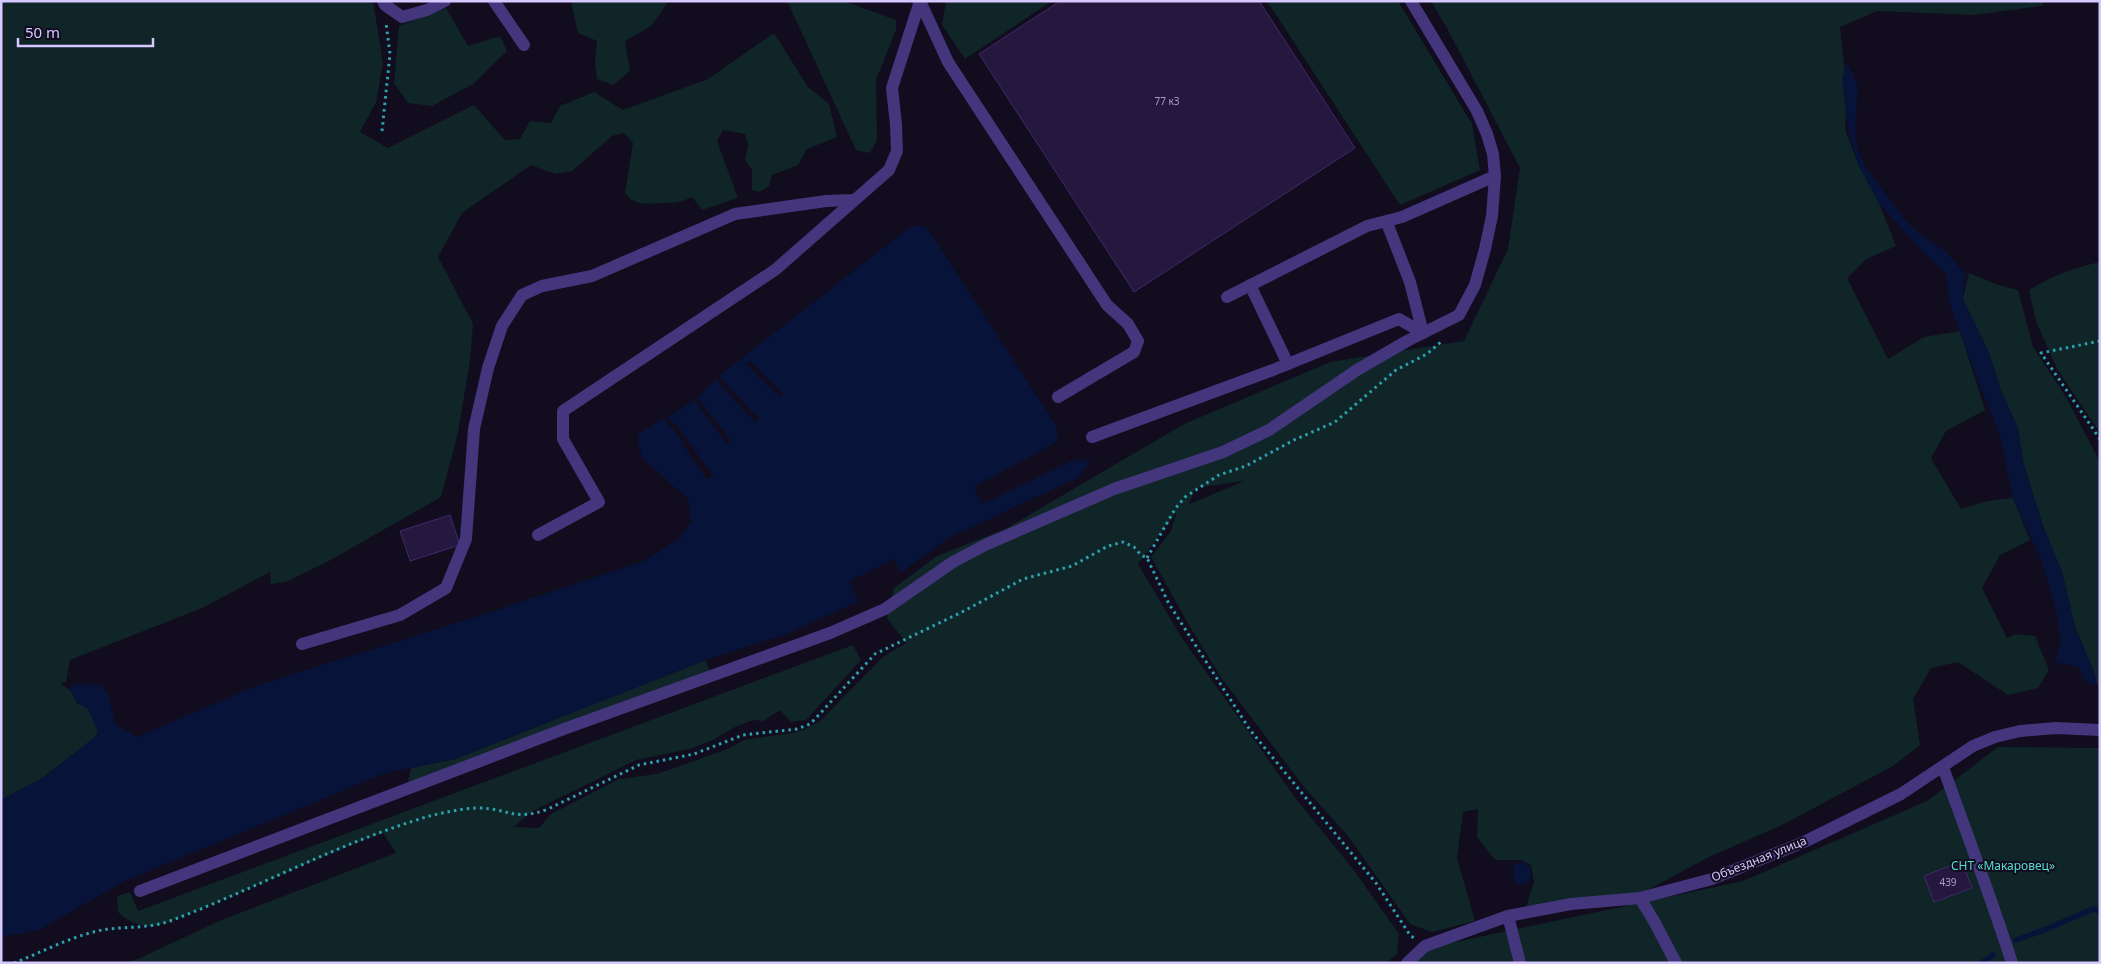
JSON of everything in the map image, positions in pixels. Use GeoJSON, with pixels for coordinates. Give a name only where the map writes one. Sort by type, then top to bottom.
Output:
{"type":"FeatureCollection","features":[{"type":"Feature","properties":{"kind":"street"},"geometry":{"type":"LineString","coordinates":[[384,3],[402,17],[427,10],[445,1]]}},
{"type":"Feature","properties":{"kind":"street"},"geometry":{"type":"LineString","coordinates":[[494,1],[524,45]]}},
{"type":"Feature","properties":{"kind":"street"},"geometry":{"type":"LineString","coordinates":[[538,536],[599,502],[563,439],[563,411],[775,270],[889,170],[897,151],[892,88],[920,1],[948,62],[1107,305],[1128,324],[1138,341],[1134,352],[1058,397]]}},
{"type":"Feature","properties":{"kind":"street"},"geometry":{"type":"LineString","coordinates":[[140,891],[564,729],[830,633],[885,609],[953,562],[985,545],[1114,489],[1223,452],[1269,430],[1357,370],[1459,315],[1475,285],[1492,216],[1495,176],[1493,154],[1477,111],[1411,1]]}},
{"type":"Feature","properties":{"kind":"street"},"geometry":{"type":"LineString","coordinates":[[1227,297],[1367,226],[1387,223],[1495,176]]}},
{"type":"Feature","properties":{"kind":"street"},"geometry":{"type":"LineString","coordinates":[[302,644],[400,615],[446,588],[466,539],[474,429],[488,368],[502,326],[522,295],[542,286],[592,276],[735,214],[826,201],[854,200]]}},
{"type":"Feature","properties":{"kind":"street"},"geometry":{"type":"LineString","coordinates":[[1387,223],[1410,282],[1423,333]]}},
{"type":"Feature","properties":{"kind":"street"},"geometry":{"type":"LineString","coordinates":[[1250,285],[1288,364]]}},
{"type":"Feature","properties":{"kind":"street"},"geometry":{"type":"LineString","coordinates":[[1092,438],[1288,364],[1399,319],[1423,333]]}},
{"type":"Feature","properties":{"kind":"street","name":"Объездная улица"},"geometry":{"type":"LineString","coordinates":[[1407,963],[1425,946],[1508,916],[1571,904],[1640,898],[1712,879],[1804,842],[1901,794],[1974,746],[1995,738],[2020,731],[2056,728],[2100,730]]}},
{"type":"Feature","properties":{"kind":"street"},"geometry":{"type":"LineString","coordinates":[[1943,767],[1980,873],[1991,897],[2012,963]]}},
{"type":"Feature","properties":{"kind":"street"},"geometry":{"type":"LineString","coordinates":[[1640,898],[1656,923],[1676,963]]}},
{"type":"Feature","properties":{"kind":"street"},"geometry":{"type":"LineString","coordinates":[[1508,916],[1520,963]]}},
{"type":"Feature","properties":{"kind":"path"},"geometry":{"type":"LineString","coordinates":[[382,130],[390,54],[384,3]]}},
{"type":"Feature","properties":{"kind":"path"},"geometry":{"type":"LineString","coordinates":[[1147,558],[1175,509],[1185,497],[1219,475],[1246,466],[1294,440],[1330,426],[1396,370],[1426,354],[1444,339]]}},
{"type":"Feature","properties":{"kind":"path"},"geometry":{"type":"LineString","coordinates":[[2100,341],[2041,353],[2100,439]]}},
{"type":"Feature","properties":{"kind":"path"},"geometry":{"type":"LineString","coordinates":[[14,963],[101,930],[167,922],[342,848],[432,816],[453,810],[479,808],[520,816],[534,814],[639,765],[694,754],[743,735],[797,729],[810,724],[875,654],[1023,580],[1072,566],[1108,546],[1123,542],[1134,547],[1141,555],[1147,558],[1169,604],[1250,730],[1376,883],[1410,935],[1425,946]]}},
{"type":"Feature","properties":{"kind":"green space"},"geometry":{"type":"Polygon","coordinates":[[[1,1],[373,1],[383,63],[376,102],[360,132],[388,148],[474,105],[505,140],[520,139],[530,121],[551,123],[560,106],[594,92],[623,110],[708,79],[774,33],[808,87],[829,104],[837,137],[807,149],[798,165],[772,175],[769,186],[759,192],[752,190],[752,170],[745,160],[748,145],[745,134],[723,130],[717,141],[738,198],[702,210],[692,197],[683,201],[646,204],[637,202],[629,197],[625,193],[633,143],[624,133],[612,136],[572,171],[555,174],[531,165],[462,213],[438,257],[473,324],[470,360],[458,433],[441,497],[327,562],[286,582],[271,584],[270,572],[202,608],[70,660],[66,682],[60,683],[70,690],[77,703],[88,709],[98,731],[95,737],[44,777],[1,800],[1,1]]]}},
{"type":"Feature","properties":{"kind":"green space"},"geometry":{"type":"Polygon","coordinates":[[[571,1],[669,1],[651,26],[625,41],[630,71],[613,85],[597,79],[595,63],[597,41],[578,33],[571,1]]]}},
{"type":"Feature","properties":{"kind":"green space"},"geometry":{"type":"Polygon","coordinates":[[[785,1],[844,1],[896,20],[896,30],[876,80],[877,140],[870,153],[856,150],[789,5],[785,1]]]}},
{"type":"Feature","properties":{"kind":"green space"},"geometry":{"type":"Polygon","coordinates":[[[946,1],[1052,1],[965,59],[942,25],[946,1]]]}},
{"type":"Feature","properties":{"kind":"green space"},"geometry":{"type":"Polygon","coordinates":[[[1267,1],[1398,1],[1472,124],[1480,170],[1400,205],[1267,1]]]}},
{"type":"Feature","properties":{"kind":"green space"},"geometry":{"type":"Polygon","coordinates":[[[1431,1],[2045,1],[2042,6],[1974,15],[1877,11],[1840,27],[1847,93],[1845,129],[1858,164],[1879,203],[1896,246],[1866,259],[1847,278],[1888,359],[1924,337],[1960,331],[1985,410],[1946,431],[1931,458],[1961,509],[1987,501],[2013,498],[2030,540],[2000,555],[1982,588],[2007,638],[2016,634],[2035,636],[2049,670],[2038,688],[2008,695],[1958,662],[1931,668],[1913,699],[1920,745],[1893,766],[1782,825],[1709,857],[1640,894],[1526,908],[1534,882],[1531,865],[1521,860],[1495,860],[1477,837],[1478,809],[1463,812],[1457,858],[1475,921],[1432,932],[1410,924],[1348,836],[1304,787],[1222,679],[1190,627],[1151,557],[1171,531],[1177,511],[1138,564],[1180,635],[1296,799],[1353,869],[1399,934],[1397,954],[1386,963],[123,963],[138,959],[219,921],[396,853],[383,833],[158,925],[145,926],[133,923],[124,917],[118,912],[117,896],[130,892],[138,911],[853,645],[861,660],[806,720],[791,722],[780,710],[763,721],[753,720],[690,749],[636,760],[531,812],[514,827],[539,828],[551,814],[619,779],[657,774],[725,750],[744,740],[798,732],[819,722],[883,657],[906,643],[887,618],[894,588],[937,556],[1007,528],[1184,424],[1330,362],[1464,341],[1508,249],[1520,168],[1431,1]],[[1244,481],[1195,488],[1190,504],[1244,481]]]}},
{"type":"Feature","properties":{"kind":"green space"},"geometry":{"type":"Polygon","coordinates":[[[446,8],[468,46],[500,36],[507,51],[473,84],[432,106],[408,103],[394,83],[399,26],[446,8]]]}},
{"type":"Feature","properties":{"kind":"green space"},"geometry":{"type":"Polygon","coordinates":[[[2100,262],[2100,433],[2057,369],[2036,321],[2029,290],[2063,273],[2100,262]]]}},
{"type":"Feature","properties":{"kind":"green space"},"geometry":{"type":"Polygon","coordinates":[[[1969,273],[1998,285],[2018,290],[2033,347],[2066,397],[2100,462],[2100,684],[2097,685],[2094,672],[2075,627],[2062,572],[2043,526],[2023,462],[2018,428],[1963,299],[1969,273]]]}},
{"type":"Feature","properties":{"kind":"green space"},"geometry":{"type":"Polygon","coordinates":[[[706,660],[711,676],[417,785],[408,782],[411,768],[455,759],[706,660]]]}},
{"type":"Feature","properties":{"kind":"green space","name":"СНТ «Макаровец»"},"geometry":{"type":"Polygon","coordinates":[[[1998,747],[2100,748],[2100,963],[1411,963],[1427,948],[1743,881],[1927,801],[1998,747]]]}},
{"type":"Feature","properties":{"kind":"water"},"geometry":{"type":"Polygon","coordinates":[[[1847,62],[1858,86],[1855,129],[1857,148],[1867,169],[1905,220],[1920,234],[1944,250],[1965,273],[1963,299],[1989,352],[2002,393],[2018,428],[2023,462],[2043,526],[2062,572],[2075,627],[2094,672],[2097,685],[2086,682],[2078,667],[2054,662],[2061,643],[2056,609],[2041,560],[2013,498],[2000,436],[1949,302],[1947,274],[1921,250],[1879,203],[1858,164],[1849,133],[1842,80],[1847,62]]]}},
{"type":"Feature","properties":{"kind":"water"},"geometry":{"type":"Polygon","coordinates":[[[919,225],[928,229],[1057,427],[1057,442],[1071,461],[1091,460],[1079,477],[947,539],[864,599],[784,635],[706,660],[455,759],[385,773],[125,881],[39,930],[1,937],[1,800],[44,777],[95,737],[98,731],[88,709],[77,703],[70,690],[72,684],[101,685],[108,694],[115,724],[137,737],[258,685],[479,616],[644,561],[680,538],[691,521],[688,499],[643,459],[639,447],[638,434],[695,400],[720,375],[909,228],[919,225]]]}},
{"type":"Feature","properties":{"kind":"water"},"geometry":{"type":"Polygon","coordinates":[[[1523,862],[1530,868],[1531,878],[1526,885],[1517,884],[1512,874],[1514,864],[1523,862]]]}},
{"type":"Feature","properties":{"kind":"pier"},"geometry":{"type":"Polygon","coordinates":[[[750,361],[783,394],[780,397],[746,364],[750,361]]]}},
{"type":"Feature","properties":{"kind":"pier"},"geometry":{"type":"Polygon","coordinates":[[[719,376],[759,419],[755,422],[716,380],[719,376]]]}},
{"type":"Feature","properties":{"kind":"pier"},"geometry":{"type":"Polygon","coordinates":[[[698,399],[731,440],[727,444],[695,401],[698,399]]]}},
{"type":"Feature","properties":{"kind":"pier"},"geometry":{"type":"Polygon","coordinates":[[[667,417],[677,425],[713,476],[707,480],[683,445],[684,443],[664,419],[667,417]]]}},
{"type":"Feature","properties":{"kind":"pier"},"geometry":{"type":"Polygon","coordinates":[[[1057,442],[1072,461],[982,504],[974,487],[1057,442]]]}},
{"type":"Feature","properties":{"kind":"pier"},"geometry":{"type":"Polygon","coordinates":[[[894,559],[901,575],[875,594],[858,601],[849,581],[894,559]]]}},
{"type":"Feature","properties":{"kind":"building"},"geometry":{"type":"Polygon","coordinates":[[[1060,1],[1259,1],[1355,148],[1134,292],[979,54],[1060,1]]]}},
{"type":"Feature","properties":{"kind":"building"},"geometry":{"type":"Polygon","coordinates":[[[450,515],[460,545],[410,561],[400,531],[450,515]]]}},
{"type":"Feature","properties":{"kind":"building"},"geometry":{"type":"Polygon","coordinates":[[[1962,861],[1972,888],[1934,902],[1924,876],[1962,861]]]}},
{"type":"Feature","properties":{"kind":"waterway"},"geometry":{"type":"LineString","coordinates":[[2016,940],[2093,909],[2100,911]]}},
{"type":"Feature","properties":{"kind":"waterway"},"geometry":{"type":"LineString","coordinates":[[1982,963],[1993,955]]}}]}
